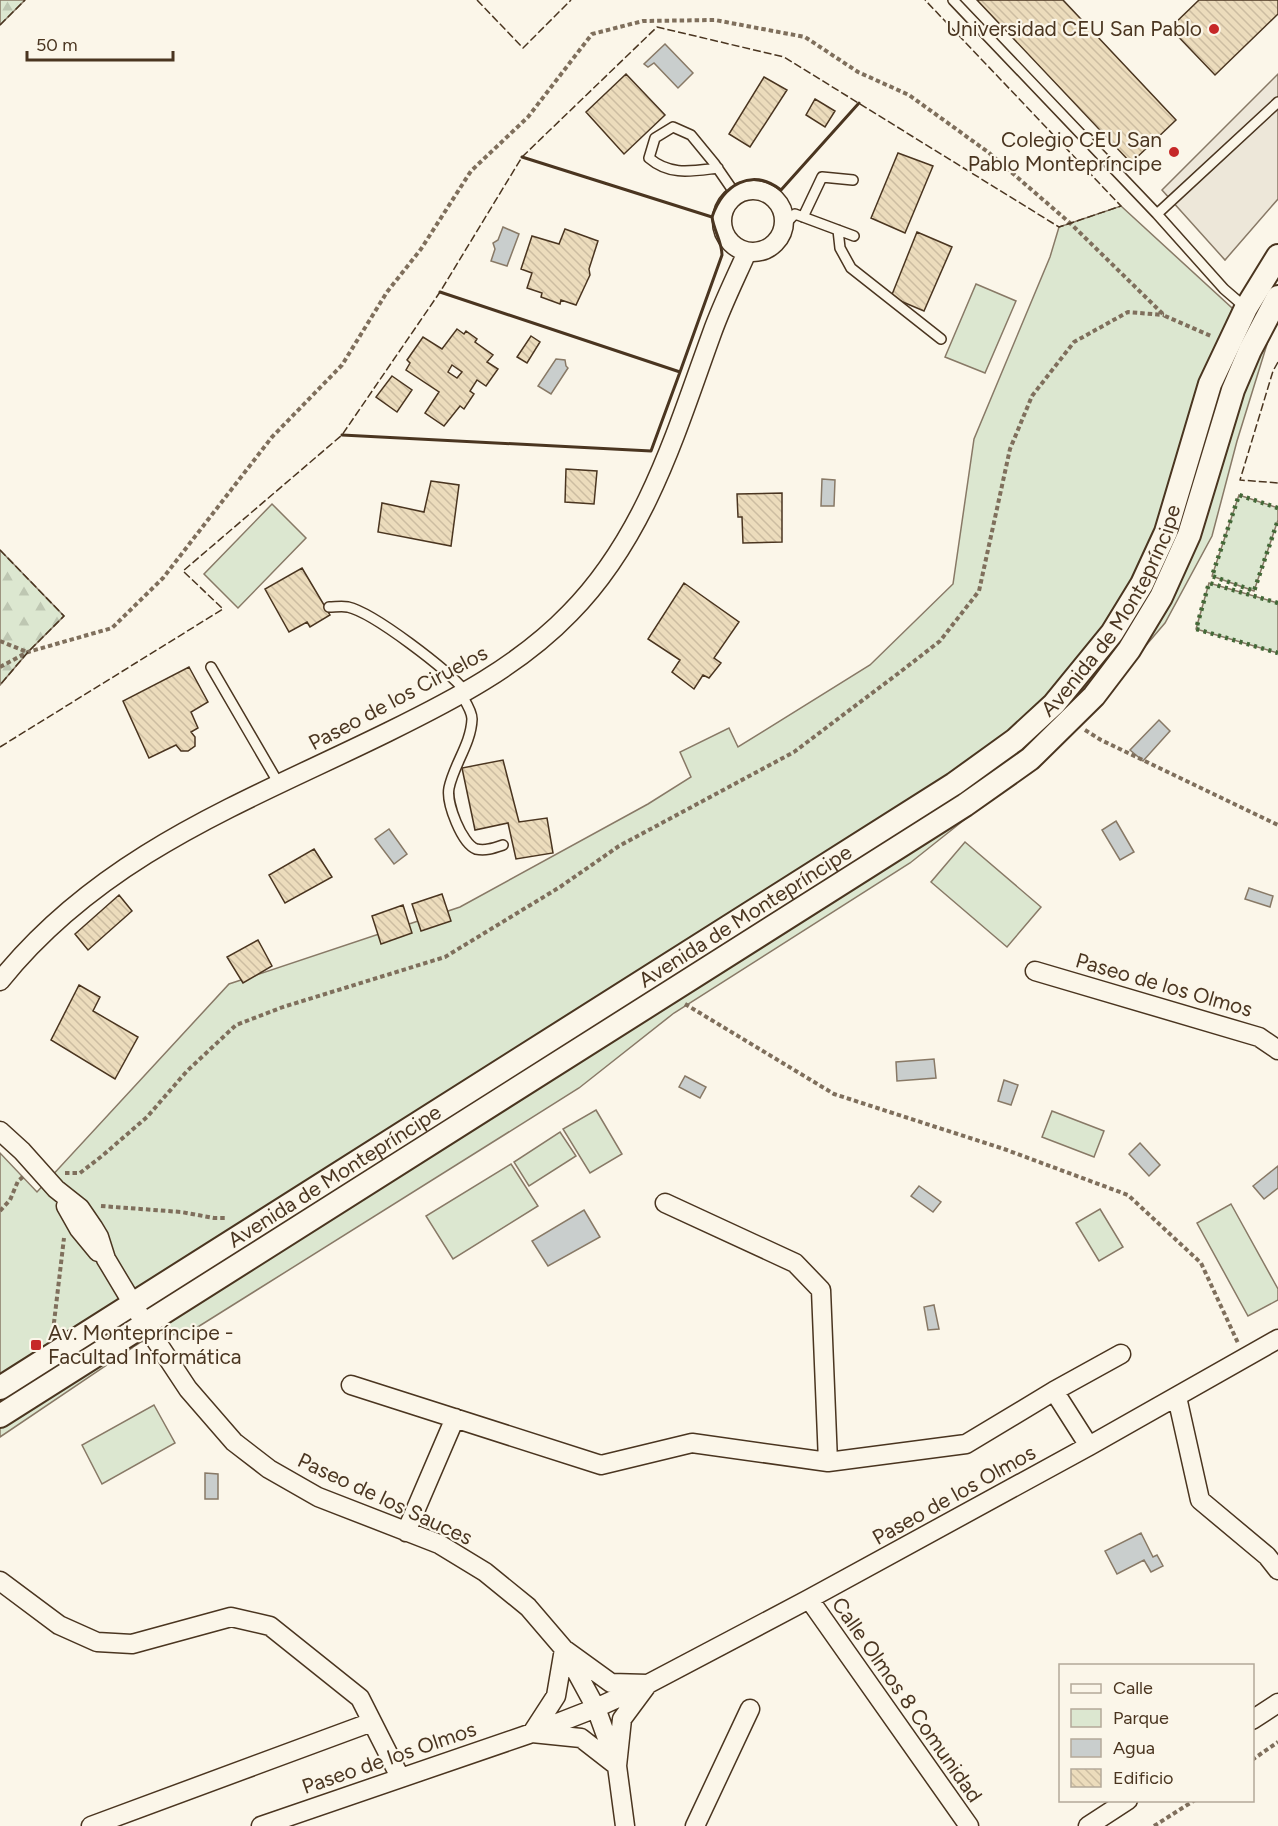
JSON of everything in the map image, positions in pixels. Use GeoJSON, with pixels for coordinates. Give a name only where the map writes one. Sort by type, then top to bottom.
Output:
{"type":"FeatureCollection","features":[{"type":"Feature","properties":{"kind":"street"},"geometry":{"type":"LineString","coordinates":[[752,190],[762,191],[772,196],[784,213],[785,224],[776,243],[767,250],[757,253],[737,248],[730,242],[722,224],[727,204],[736,195],[752,190]]}},
{"type":"Feature","properties":{"kind":"street","name":"Paseo de los Ciruelos"},"geometry":{"type":"LineString","coordinates":[[0,981],[21,954],[63,914],[110,877],[167,840],[463,693],[495,675],[531,649],[571,613],[599,580],[642,514],[657,482],[714,328],[747,252]]}},
{"type":"Feature","properties":{"kind":"street","name":"Avenida de Montepríncipe"},"geometry":{"type":"LineString","coordinates":[[0,1388],[944,790],[1015,740],[1054,704],[1113,633],[1142,584],[1166,532],[1210,384],[1246,308],[1278,256]]}},
{"type":"Feature","properties":{"kind":"street","name":"Avenida de Montepríncipe"},"geometry":{"type":"LineString","coordinates":[[0,1416],[965,805],[1030,759],[1094,696],[1129,650],[1161,597],[1189,535],[1233,390],[1250,350],[1278,297]]}},
{"type":"Feature","properties":{"kind":"street","name":"Paseo de los Olmos"},"geometry":{"type":"LineString","coordinates":[[1035,970],[1259,1037],[1278,1050]]}},
{"type":"Feature","properties":{"kind":"street","name":"Paseo de los Sauces"},"geometry":{"type":"LineString","coordinates":[[0,1131],[22,1151],[99,1237],[106,1259],[145,1324],[188,1389],[234,1442],[269,1469],[318,1497],[439,1544],[485,1572],[528,1607],[564,1649],[596,1708],[617,1767],[625,1826]]}},
{"type":"Feature","properties":{"kind":"street"},"geometry":{"type":"LineString","coordinates":[[664,1203],[795,1263],[821,1290],[828,1462]]}},
{"type":"Feature","properties":{"kind":"street","name":"Paseo de los Olmos"},"geometry":{"type":"LineString","coordinates":[[261,1826],[532,1733],[596,1708],[648,1684],[1089,1446],[1278,1339]]}},
{"type":"Feature","properties":{"kind":"street"},"geometry":{"type":"LineString","coordinates":[[351,1385],[601,1465],[692,1443],[828,1462],[966,1444],[1121,1354]]}},
{"type":"Feature","properties":{"kind":"street"},"geometry":{"type":"LineString","coordinates":[[1054,1391],[1089,1446]]}},
{"type":"Feature","properties":{"kind":"street"},"geometry":{"type":"LineString","coordinates":[[1178,1397],[1200,1500],[1267,1556],[1278,1570]]}},
{"type":"Feature","properties":{"kind":"street"},"geometry":{"type":"LineString","coordinates":[[406,1532],[455,1418]]}},
{"type":"Feature","properties":{"kind":"street"},"geometry":{"type":"LineString","coordinates":[[0,1581],[59,1625],[98,1642],[132,1644],[231,1617],[270,1626],[360,1698],[400,1777]]}},
{"type":"Feature","properties":{"kind":"street","name":"Calle Olmos 8 Comunidad"},"geometry":{"type":"LineString","coordinates":[[809,1599],[969,1826]]}},
{"type":"Feature","properties":{"kind":"street"},"geometry":{"type":"LineString","coordinates":[[532,1733],[556,1696],[564,1649]]}},
{"type":"Feature","properties":{"kind":"street","name":"Paseo de los Olmos"},"geometry":{"type":"LineString","coordinates":[[564,1649],[612,1683],[648,1684]]}},
{"type":"Feature","properties":{"kind":"street","name":"Paseo de los Olmos"},"geometry":{"type":"LineString","coordinates":[[617,1767],[622,1719],[648,1684]]}},
{"type":"Feature","properties":{"kind":"street"},"geometry":{"type":"LineString","coordinates":[[1254,1719],[1278,1703]]}},
{"type":"Feature","properties":{"kind":"street"},"geometry":{"type":"LineString","coordinates":[[695,1826],[750,1709]]}},
{"type":"Feature","properties":{"kind":"street"},"geometry":{"type":"LineString","coordinates":[[91,1826],[372,1722]]}},
{"type":"Feature","properties":{"kind":"street","name":"Paseo de los Olmos"},"geometry":{"type":"LineString","coordinates":[[532,1733],[581,1738],[617,1767]]}},
{"type":"Feature","properties":{"kind":"street"},"geometry":{"type":"LineString","coordinates":[[1088,1826],[1125,1802]]}},
{"type":"Feature","properties":{"kind":"lane"},"geometry":{"type":"LineString","coordinates":[[952,0],[1157,214],[1224,289],[1246,308]]}},
{"type":"Feature","properties":{"kind":"lane"},"geometry":{"type":"LineString","coordinates":[[1157,214],[1278,102]]}},
{"type":"Feature","properties":{"kind":"lane"},"geometry":{"type":"LineString","coordinates":[[717,168],[686,171],[660,167],[649,158],[655,138],[673,127],[691,135],[717,168],[736,195]]}},
{"type":"Feature","properties":{"kind":"lane"},"geometry":{"type":"LineString","coordinates":[[803,217],[822,177],[854,180]]}},
{"type":"Feature","properties":{"kind":"lane"},"geometry":{"type":"LineString","coordinates":[[785,224],[795,214],[854,236]]}},
{"type":"Feature","properties":{"kind":"lane"},"geometry":{"type":"LineString","coordinates":[[838,230],[840,248],[851,268],[941,339]]}},
{"type":"Feature","properties":{"kind":"lane"},"geometry":{"type":"LineString","coordinates":[[329,606],[348,607],[363,613],[455,678],[472,716],[470,738],[456,766],[448,791],[455,821],[463,837],[474,848],[487,850],[503,845]]}},
{"type":"Feature","properties":{"kind":"lane"},"geometry":{"type":"LineString","coordinates":[[211,667],[279,784]]}},
{"type":"Feature","properties":{"kind":"path"},"geometry":{"type":"LineString","coordinates":[[0,667],[28,652],[112,628],[163,578],[272,437],[342,365],[387,292],[422,249],[471,171],[528,117],[592,34],[643,21],[715,20],[805,37],[858,72],[909,95],[988,152],[1070,224],[1165,316]]}},
{"type":"Feature","properties":{"kind":"path"},"geometry":{"type":"LineString","coordinates":[[0,1211],[10,1200],[18,1181],[28,1173],[39,1170],[55,1173],[80,1173],[102,1156],[147,1117],[187,1071],[236,1025],[283,1007],[445,957],[560,887],[618,846],[794,752],[940,641],[979,591],[1010,449],[1032,396],[1074,342],[1128,312],[1165,316],[1228,344]]}},
{"type":"Feature","properties":{"kind":"path"},"geometry":{"type":"LineString","coordinates":[[0,641],[28,652]]}},
{"type":"Feature","properties":{"kind":"path"},"geometry":{"type":"LineString","coordinates":[[1070,721],[1101,740],[1278,825]]}},
{"type":"Feature","properties":{"kind":"path"},"geometry":{"type":"LineString","coordinates":[[671,990],[680,1002],[834,1094],[1004,1149],[1128,1195],[1201,1263],[1244,1358]]}},
{"type":"Feature","properties":{"kind":"path"},"geometry":{"type":"LineString","coordinates":[[50,1356],[73,1209],[86,1205],[110,1206],[231,1218]]}},
{"type":"Feature","properties":{"kind":"path"},"geometry":{"type":"LineString","coordinates":[[1254,1759],[1278,1742]]}},
{"type":"Feature","properties":{"kind":"path"},"geometry":{"type":"LineString","coordinates":[[1154,1826],[1193,1802]]}},
{"type":"Feature","properties":{"kind":"green space"},"geometry":{"type":"Polygon","coordinates":[[[0,0],[25,0],[0,25],[0,0]]]}},
{"type":"Feature","properties":{"kind":"green space"},"geometry":{"type":"Polygon","coordinates":[[[1121,206],[1268,341],[1237,441],[1212,536],[1165,623],[1066,739],[910,863],[674,1013],[579,1088],[193,1330],[141,1342],[0,1437],[0,1153],[37,1192],[229,984],[460,907],[648,804],[691,777],[680,752],[729,728],[738,747],[870,665],[953,584],[974,439],[1050,257],[1059,227],[1121,206]]]}},
{"type":"Feature","properties":{"kind":"green space"},"geometry":{"type":"Polygon","coordinates":[[[976,284],[1016,301],[985,373],[945,357],[976,284]]]}},
{"type":"Feature","properties":{"kind":"green space"},"geometry":{"type":"Polygon","coordinates":[[[1239,495],[1278,508],[1278,520],[1254,591],[1212,576],[1239,495]]]}},
{"type":"Feature","properties":{"kind":"green space"},"geometry":{"type":"Polygon","coordinates":[[[272,504],[306,538],[238,608],[204,574],[272,504]]]}},
{"type":"Feature","properties":{"kind":"green space"},"geometry":{"type":"Polygon","coordinates":[[[0,550],[64,616],[28,652],[0,685],[0,550]]]}},
{"type":"Feature","properties":{"kind":"green space"},"geometry":{"type":"Polygon","coordinates":[[[1209,583],[1278,603],[1278,653],[1196,629],[1209,583]]]}},
{"type":"Feature","properties":{"kind":"green space"},"geometry":{"type":"Polygon","coordinates":[[[965,842],[1041,907],[1007,947],[931,882],[965,842]]]}},
{"type":"Feature","properties":{"kind":"green space"},"geometry":{"type":"Polygon","coordinates":[[[596,1110],[622,1154],[590,1173],[563,1129],[596,1110]]]}},
{"type":"Feature","properties":{"kind":"green space"},"geometry":{"type":"Polygon","coordinates":[[[1052,1111],[1104,1131],[1094,1157],[1042,1137],[1052,1111]]]}},
{"type":"Feature","properties":{"kind":"green space"},"geometry":{"type":"Polygon","coordinates":[[[560,1132],[576,1156],[529,1186],[514,1162],[560,1132]]]}},
{"type":"Feature","properties":{"kind":"green space"},"geometry":{"type":"Polygon","coordinates":[[[511,1164],[538,1206],[453,1259],[426,1216],[511,1164]]]}},
{"type":"Feature","properties":{"kind":"green space"},"geometry":{"type":"Polygon","coordinates":[[[1231,1204],[1278,1289],[1278,1300],[1248,1316],[1197,1223],[1231,1204]]]}},
{"type":"Feature","properties":{"kind":"green space"},"geometry":{"type":"Polygon","coordinates":[[[1100,1209],[1123,1247],[1099,1261],[1076,1223],[1100,1209]]]}},
{"type":"Feature","properties":{"kind":"green space"},"geometry":{"type":"Polygon","coordinates":[[[154,1405],[175,1443],[102,1484],[82,1445],[154,1405]]]}},
{"type":"Feature","properties":{"kind":"shaded area"},"geometry":{"type":"Polygon","coordinates":[[[1278,74],[1278,199],[1225,260],[1162,190],[1278,74]]]}},
{"type":"Feature","properties":{"kind":"water"},"geometry":{"type":"Polygon","coordinates":[[[665,44],[693,73],[678,88],[654,63],[648,67],[644,64],[665,44]]]}},
{"type":"Feature","properties":{"kind":"water"},"geometry":{"type":"Polygon","coordinates":[[[503,227],[519,234],[507,266],[491,261],[495,249],[493,243],[498,240],[503,227]]]}},
{"type":"Feature","properties":{"kind":"water"},"geometry":{"type":"Polygon","coordinates":[[[556,359],[565,360],[568,368],[551,394],[538,386],[556,359]]]}},
{"type":"Feature","properties":{"kind":"water"},"geometry":{"type":"Polygon","coordinates":[[[822,479],[835,480],[834,506],[821,506],[822,479]]]}},
{"type":"Feature","properties":{"kind":"water"},"geometry":{"type":"Polygon","coordinates":[[[1159,720],[1170,731],[1143,761],[1130,750],[1159,720]]]}},
{"type":"Feature","properties":{"kind":"water"},"geometry":{"type":"Polygon","coordinates":[[[1116,821],[1134,852],[1120,860],[1102,830],[1116,821]]]}},
{"type":"Feature","properties":{"kind":"water"},"geometry":{"type":"Polygon","coordinates":[[[389,829],[407,854],[394,864],[375,839],[389,829]]]}},
{"type":"Feature","properties":{"kind":"water"},"geometry":{"type":"Polygon","coordinates":[[[1249,888],[1273,896],[1270,907],[1245,899],[1249,888]]]}},
{"type":"Feature","properties":{"kind":"water"},"geometry":{"type":"Polygon","coordinates":[[[934,1059],[936,1078],[897,1081],[896,1062],[934,1059]]]}},
{"type":"Feature","properties":{"kind":"water"},"geometry":{"type":"Polygon","coordinates":[[[685,1076],[706,1087],[700,1098],[679,1087],[685,1076]]]}},
{"type":"Feature","properties":{"kind":"water"},"geometry":{"type":"Polygon","coordinates":[[[1004,1080],[1018,1085],[1011,1105],[998,1101],[1004,1080]]]}},
{"type":"Feature","properties":{"kind":"water"},"geometry":{"type":"Polygon","coordinates":[[[1140,1143],[1160,1165],[1149,1176],[1129,1154],[1140,1143]]]}},
{"type":"Feature","properties":{"kind":"water"},"geometry":{"type":"Polygon","coordinates":[[[1278,1166],[1278,1188],[1264,1199],[1253,1186],[1278,1166]]]}},
{"type":"Feature","properties":{"kind":"water"},"geometry":{"type":"Polygon","coordinates":[[[919,1186],[941,1202],[933,1212],[911,1196],[919,1186]]]}},
{"type":"Feature","properties":{"kind":"water"},"geometry":{"type":"Polygon","coordinates":[[[584,1210],[600,1237],[548,1266],[532,1241],[584,1210]]]}},
{"type":"Feature","properties":{"kind":"water"},"geometry":{"type":"Polygon","coordinates":[[[934,1305],[939,1329],[928,1330],[924,1307],[934,1305]]]}},
{"type":"Feature","properties":{"kind":"water"},"geometry":{"type":"Polygon","coordinates":[[[205,1473],[218,1474],[218,1499],[205,1499],[205,1473]]]}},
{"type":"Feature","properties":{"kind":"water"},"geometry":{"type":"Polygon","coordinates":[[[1141,1533],[1153,1557],[1157,1555],[1163,1566],[1151,1572],[1144,1560],[1117,1574],[1105,1551],[1141,1533]]]}},
{"type":"Feature","properties":{"kind":"building"},"geometry":{"type":"Polygon","coordinates":[[[977,0],[1063,0],[1176,120],[1131,163],[977,0]]]}},
{"type":"Feature","properties":{"kind":"building"},"geometry":{"type":"Polygon","coordinates":[[[1199,0],[1278,0],[1278,14],[1215,75],[1170,28],[1199,0]]]}},
{"type":"Feature","properties":{"kind":"building"},"geometry":{"type":"Polygon","coordinates":[[[626,74],[665,115],[624,154],[586,112],[626,74]]]}},
{"type":"Feature","properties":{"kind":"building"},"geometry":{"type":"Polygon","coordinates":[[[764,77],[787,90],[750,147],[729,134],[764,77]]]}},
{"type":"Feature","properties":{"kind":"building"},"geometry":{"type":"Polygon","coordinates":[[[815,99],[835,111],[825,127],[806,115],[815,99]]]}},
{"type":"Feature","properties":{"kind":"building"},"geometry":{"type":"Polygon","coordinates":[[[898,153],[933,166],[905,233],[871,218],[898,153]]]}},
{"type":"Feature","properties":{"kind":"building"},"geometry":{"type":"Polygon","coordinates":[[[565,229],[598,241],[589,269],[590,275],[576,305],[561,300],[560,304],[541,297],[542,293],[527,288],[532,273],[521,269],[532,236],[559,244],[565,229]]]}},
{"type":"Feature","properties":{"kind":"building"},"geometry":{"type":"Polygon","coordinates":[[[917,232],[952,247],[924,311],[891,297],[917,232]]]}},
{"type":"Feature","properties":{"kind":"building"},"geometry":{"type":"Polygon","coordinates":[[[457,329],[464,334],[466,331],[477,339],[475,342],[493,355],[487,362],[498,369],[486,386],[477,380],[470,391],[474,394],[464,409],[460,406],[444,426],[425,413],[439,392],[406,370],[410,363],[407,360],[423,337],[442,349],[457,329]],[[452,365],[448,372],[457,378],[462,372],[452,365]]]}},
{"type":"Feature","properties":{"kind":"building"},"geometry":{"type":"Polygon","coordinates":[[[531,336],[540,342],[527,363],[517,357],[531,336]]]}},
{"type":"Feature","properties":{"kind":"building"},"geometry":{"type":"Polygon","coordinates":[[[392,376],[412,390],[397,412],[376,397],[392,376]]]}},
{"type":"Feature","properties":{"kind":"building"},"geometry":{"type":"Polygon","coordinates":[[[566,469],[597,471],[594,504],[565,502],[566,469]]]}},
{"type":"Feature","properties":{"kind":"building"},"geometry":{"type":"Polygon","coordinates":[[[431,481],[459,485],[451,546],[378,532],[382,503],[424,512],[431,481]]]}},
{"type":"Feature","properties":{"kind":"building"},"geometry":{"type":"Polygon","coordinates":[[[782,493],[782,542],[743,543],[742,517],[738,517],[737,494],[782,493]]]}},
{"type":"Feature","properties":{"kind":"building"},"geometry":{"type":"Polygon","coordinates":[[[302,568],[330,615],[310,627],[307,622],[289,632],[265,589],[302,568]]]}},
{"type":"Feature","properties":{"kind":"building"},"geometry":{"type":"Polygon","coordinates":[[[684,583],[739,622],[714,658],[721,663],[709,678],[703,675],[694,689],[672,672],[680,660],[648,639],[684,583]]]}},
{"type":"Feature","properties":{"kind":"building"},"geometry":{"type":"Polygon","coordinates":[[[189,667],[208,702],[191,712],[198,728],[191,732],[195,737],[195,746],[188,751],[181,751],[176,745],[149,758],[123,701],[189,667]]]}},
{"type":"Feature","properties":{"kind":"building"},"geometry":{"type":"Polygon","coordinates":[[[503,760],[519,822],[547,818],[553,853],[516,859],[508,823],[475,830],[462,768],[503,760]]]}},
{"type":"Feature","properties":{"kind":"building"},"geometry":{"type":"Polygon","coordinates":[[[314,849],[332,877],[285,903],[269,875],[314,849]]]}},
{"type":"Feature","properties":{"kind":"building"},"geometry":{"type":"Polygon","coordinates":[[[442,894],[451,921],[421,931],[412,904],[442,894]]]}},
{"type":"Feature","properties":{"kind":"building"},"geometry":{"type":"Polygon","coordinates":[[[119,895],[132,911],[88,950],[75,934],[119,895]]]}},
{"type":"Feature","properties":{"kind":"building"},"geometry":{"type":"Polygon","coordinates":[[[403,905],[412,933],[381,944],[372,916],[403,905]]]}},
{"type":"Feature","properties":{"kind":"building"},"geometry":{"type":"Polygon","coordinates":[[[258,940],[272,966],[243,983],[227,957],[258,940]]]}},
{"type":"Feature","properties":{"kind":"building"},"geometry":{"type":"Polygon","coordinates":[[[79,985],[100,997],[93,1011],[138,1037],[115,1079],[51,1040],[79,985]]]}},
{"type":"Feature","properties":{"kind":"hedge"},"geometry":{"type":"LineString","coordinates":[[1278,508],[1239,495],[1212,576],[1254,591],[1278,520]]}},
{"type":"Feature","properties":{"kind":"hedge"},"geometry":{"type":"LineString","coordinates":[[1278,603],[1209,583],[1196,629],[1278,653]]}},
{"type":"Feature","properties":{"kind":"fence"},"geometry":{"type":"LineString","coordinates":[[0,25],[25,0]]}},
{"type":"Feature","properties":{"kind":"fence"},"geometry":{"type":"LineString","coordinates":[[477,0],[523,48],[571,0]]}},
{"type":"Feature","properties":{"kind":"fence"},"geometry":{"type":"LineString","coordinates":[[0,747],[223,609],[183,571],[342,435],[440,292],[522,157],[657,27],[784,57],[1059,227],[1121,206],[925,0]]}},
{"type":"Feature","properties":{"kind":"fence"},"geometry":{"type":"LineString","coordinates":[[1278,362],[1273,371],[1240,480],[1278,483]]}},
{"type":"Feature","properties":{"kind":"fence"},"geometry":{"type":"LineString","coordinates":[[0,550],[64,616],[28,652],[0,685]]}},
{"type":"Feature","properties":{"kind":"wall"},"geometry":{"type":"LineString","coordinates":[[712,217],[723,196],[739,183],[759,180],[770,183],[781,190],[859,103]]}},
{"type":"Feature","properties":{"kind":"wall"},"geometry":{"type":"LineString","coordinates":[[522,157],[712,217],[722,255],[680,372]]}},
{"type":"Feature","properties":{"kind":"wall"},"geometry":{"type":"LineString","coordinates":[[342,435],[651,451],[680,372],[440,292]]}},
{"type":"Feature","properties":{"kind":"place","name":"Universidad CEU San Pablo"},"geometry":{"type":"Point","coordinates":[1214,29]}},
{"type":"Feature","properties":{"kind":"place","name":"Colegio CEU San Pablo Montepríncipe"},"geometry":{"type":"Point","coordinates":[1174,152]}},
{"type":"Feature","properties":{"kind":"place","name":"Av. Montepríncipe - Facultad Informática"},"geometry":{"type":"Point","coordinates":[36,1345]}}]}
